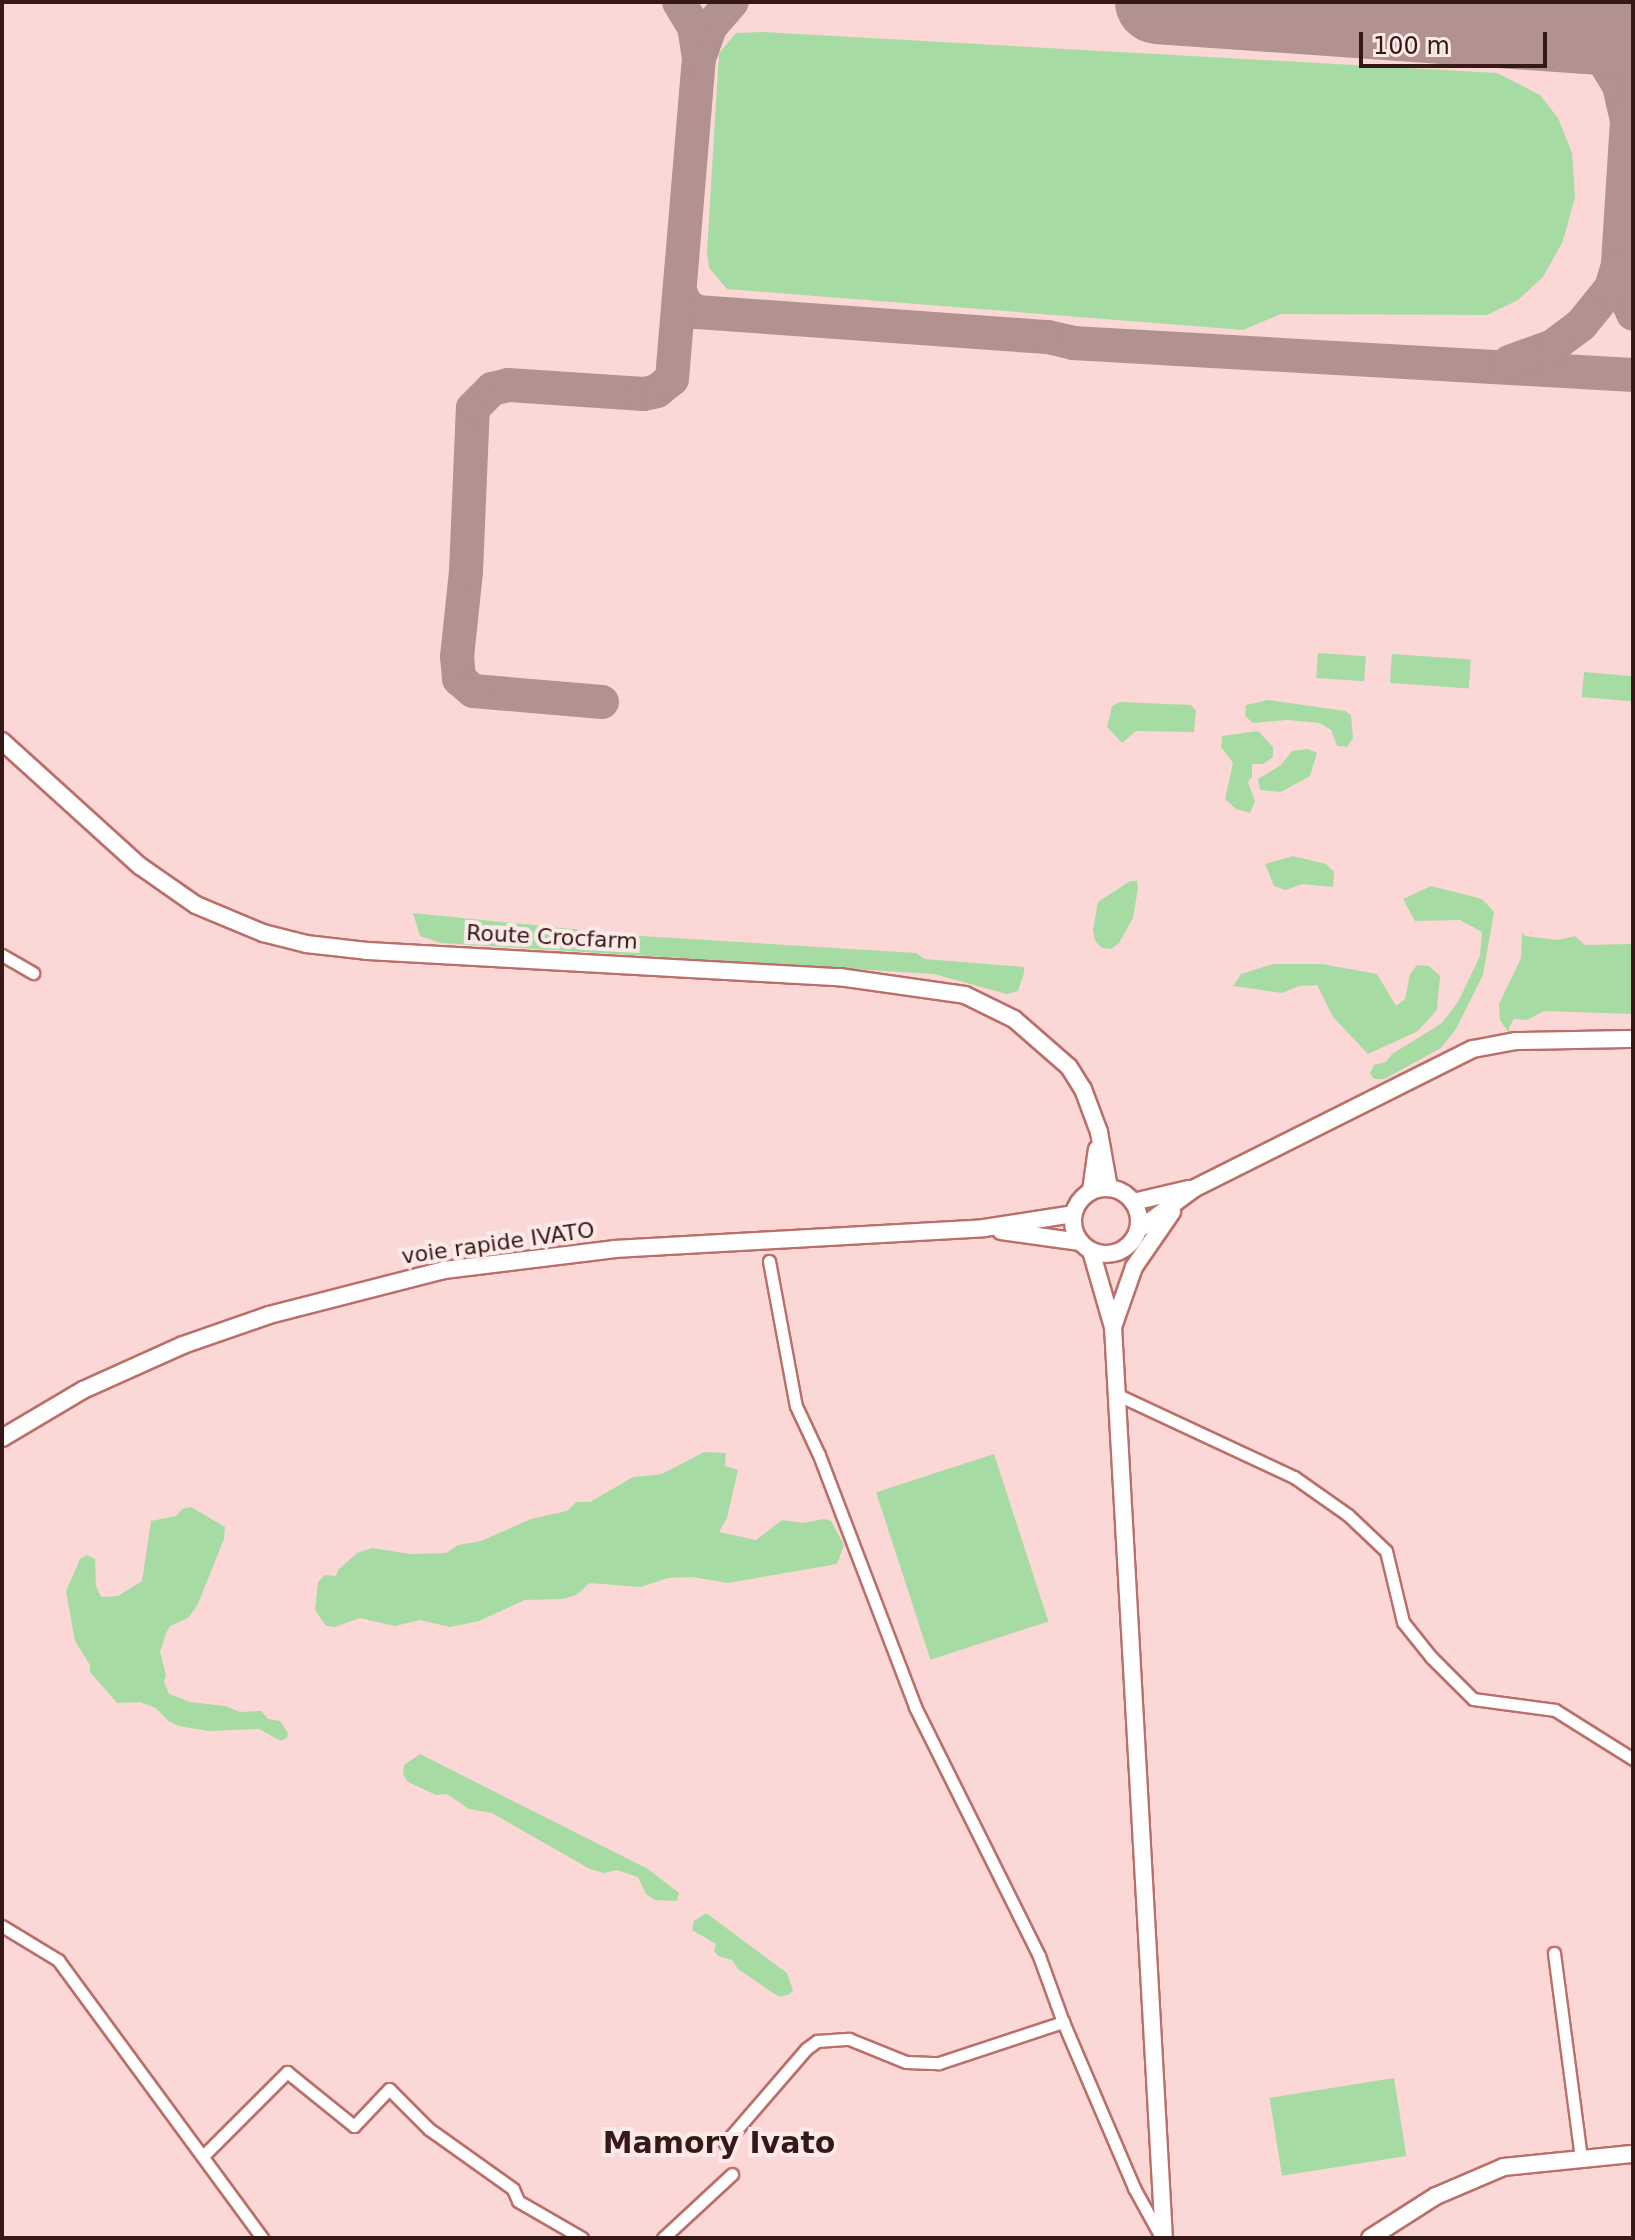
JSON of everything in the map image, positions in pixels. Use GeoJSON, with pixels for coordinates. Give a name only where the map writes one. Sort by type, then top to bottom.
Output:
{"type":"FeatureCollection","features":[{"type":"Feature","properties":{"kind":"main road","name":"Route Crocfarm"},"geometry":{"type":"LineString","coordinates":[[2,741],[140,866],[196,905],[263,933],[306,944],[367,951],[839,977],[965,995],[1014,1019],[1069,1067],[1083,1089],[1099,1132],[1109,1188]]}},
{"type":"Feature","properties":{"kind":"main road"},"geometry":{"type":"LineString","coordinates":[[984,1228],[1085,1247],[1105,1254],[1120,1252],[1194,1188],[1267,1150],[1324,1126],[1473,1049],[1516,1041],[1633,1039]]}},
{"type":"Feature","properties":{"kind":"main road","name":"Route Crocfarm"},"geometry":{"type":"LineString","coordinates":[[1091,1191],[1099,1132]]}},
{"type":"Feature","properties":{"kind":"main road"},"geometry":{"type":"LineString","coordinates":[[1113,1327],[1085,1247],[1073,1229],[1073,1214],[1079,1201],[1091,1191],[1109,1188],[1133,1202],[1139,1216],[1113,1327],[1163,2238]]}},
{"type":"Feature","properties":{"kind":"main road"},"geometry":{"type":"LineString","coordinates":[[1133,1202],[1194,1188]]}},
{"type":"Feature","properties":{"kind":"main road"},"geometry":{"type":"LineString","coordinates":[[1113,1327],[1134,1267],[1169,1215],[1194,1188]]}},
{"type":"Feature","properties":{"kind":"main road"},"geometry":{"type":"LineString","coordinates":[[984,1228],[1073,1214]]}},
{"type":"Feature","properties":{"kind":"main road","name":"voie rapide IVATO"},"geometry":{"type":"LineString","coordinates":[[2,1438],[83,1390],[183,1345],[269,1315],[444,1270],[614,1249],[984,1228]]}},
{"type":"Feature","properties":{"kind":"main road"},"geometry":{"type":"LineString","coordinates":[[1370,2238],[1436,2196],[1504,2167],[1633,2154]]}},
{"type":"Feature","properties":{"kind":"street"},"geometry":{"type":"LineString","coordinates":[[2,955],[33,973]]}},
{"type":"Feature","properties":{"kind":"street"},"geometry":{"type":"LineString","coordinates":[[769,1261],[796,1406],[819,1455],[915,1707],[1039,1956],[1063,2022],[1134,2188],[1163,2238]]}},
{"type":"Feature","properties":{"kind":"street"},"geometry":{"type":"LineString","coordinates":[[1116,1394],[1294,1477],[1348,1515],[1386,1551],[1403,1622],[1431,1657],[1473,1699],[1555,1710],[1633,1759]]}},
{"type":"Feature","properties":{"kind":"street"},"geometry":{"type":"LineString","coordinates":[[2,1926],[58,1960],[262,2238]]}},
{"type":"Feature","properties":{"kind":"street"},"geometry":{"type":"LineString","coordinates":[[1554,1953],[1581,2158]]}},
{"type":"Feature","properties":{"kind":"street"},"geometry":{"type":"LineString","coordinates":[[725,2143],[806,2049],[817,2041],[849,2039],[906,2062],[939,2063],[1063,2022]]}},
{"type":"Feature","properties":{"kind":"street"},"geometry":{"type":"LineString","coordinates":[[203,2156],[287,2072],[354,2126],[389,2089],[429,2129],[513,2189],[518,2201],[582,2238]]}},
{"type":"Feature","properties":{"kind":"street"},"geometry":{"type":"LineString","coordinates":[[663,2238],[732,2174]]}},
{"type":"Feature","properties":{"kind":"green space"},"geometry":{"type":"Polygon","coordinates":[[[763,32],[1497,73],[1540,95],[1558,118],[1572,153],[1575,197],[1563,241],[1543,277],[1518,300],[1487,315],[1281,314],[1243,330],[727,289],[709,268],[707,253],[719,53],[736,33],[763,32]]]}},
{"type":"Feature","properties":{"kind":"green space"},"geometry":{"type":"Polygon","coordinates":[[[1318,653],[1366,656],[1364,681],[1316,678],[1318,653]]]}},
{"type":"Feature","properties":{"kind":"green space"},"geometry":{"type":"Polygon","coordinates":[[[1392,654],[1471,660],[1469,688],[1390,683],[1392,654]]]}},
{"type":"Feature","properties":{"kind":"green space"},"geometry":{"type":"Polygon","coordinates":[[[1584,672],[1633,676],[1631,701],[1582,697],[1584,672]]]}},
{"type":"Feature","properties":{"kind":"green space"},"geometry":{"type":"Polygon","coordinates":[[[1268,700],[1345,711],[1351,715],[1353,738],[1347,747],[1337,746],[1331,730],[1320,723],[1287,720],[1253,723],[1245,716],[1246,705],[1268,700]]]}},
{"type":"Feature","properties":{"kind":"green space"},"geometry":{"type":"Polygon","coordinates":[[[1120,702],[1191,705],[1196,711],[1194,732],[1136,731],[1122,743],[1107,727],[1112,706],[1120,702]]]}},
{"type":"Feature","properties":{"kind":"green space"},"geometry":{"type":"Polygon","coordinates":[[[1258,731],[1273,747],[1273,757],[1263,764],[1252,764],[1252,777],[1248,782],[1255,801],[1250,813],[1236,809],[1225,799],[1233,763],[1221,747],[1222,736],[1258,731]]]}},
{"type":"Feature","properties":{"kind":"green space"},"geometry":{"type":"Polygon","coordinates":[[[1308,749],[1317,753],[1310,776],[1281,792],[1260,790],[1258,779],[1281,765],[1292,751],[1308,749]]]}},
{"type":"Feature","properties":{"kind":"green space"},"geometry":{"type":"Polygon","coordinates":[[[1293,856],[1326,864],[1334,872],[1333,887],[1302,884],[1286,890],[1274,886],[1265,864],[1293,856]]]}},
{"type":"Feature","properties":{"kind":"green space"},"geometry":{"type":"Polygon","coordinates":[[[1130,881],[1137,881],[1138,888],[1133,918],[1119,943],[1111,949],[1102,948],[1095,941],[1093,930],[1098,902],[1130,881]]]}},
{"type":"Feature","properties":{"kind":"green space"},"geometry":{"type":"Polygon","coordinates":[[[1431,886],[1482,899],[1494,912],[1483,975],[1456,1029],[1441,1048],[1384,1079],[1374,1079],[1370,1073],[1374,1065],[1386,1062],[1392,1054],[1442,1023],[1458,1002],[1480,956],[1482,932],[1460,920],[1415,921],[1403,899],[1431,886]]]}},
{"type":"Feature","properties":{"kind":"green space"},"geometry":{"type":"Polygon","coordinates":[[[413,913],[641,936],[916,953],[925,959],[1024,967],[1024,973],[1018,991],[1007,994],[934,974],[441,943],[420,936],[413,913]]]}},
{"type":"Feature","properties":{"kind":"green space"},"geometry":{"type":"Polygon","coordinates":[[[1522,932],[1525,936],[1558,940],[1575,936],[1585,945],[1633,944],[1633,1014],[1544,1011],[1527,1020],[1514,1019],[1509,1027],[1510,1035],[1500,1020],[1499,1004],[1521,958],[1522,932]]]}},
{"type":"Feature","properties":{"kind":"green space"},"geometry":{"type":"Polygon","coordinates":[[[1273,964],[1322,964],[1377,974],[1396,1006],[1405,999],[1410,974],[1417,965],[1429,966],[1440,976],[1437,1010],[1418,1031],[1368,1054],[1333,1017],[1317,985],[1299,986],[1282,993],[1233,986],[1241,974],[1273,964]]]}},
{"type":"Feature","properties":{"kind":"green space"},"geometry":{"type":"Polygon","coordinates":[[[704,1452],[726,1453],[725,1466],[738,1470],[727,1518],[719,1532],[756,1540],[782,1520],[803,1523],[824,1519],[831,1521],[844,1545],[837,1564],[728,1583],[692,1577],[668,1578],[640,1587],[590,1583],[576,1595],[563,1599],[525,1600],[479,1621],[450,1627],[420,1620],[395,1626],[360,1618],[335,1627],[326,1626],[315,1610],[318,1582],[325,1575],[336,1576],[338,1570],[357,1553],[372,1548],[410,1554],[446,1553],[458,1545],[481,1541],[531,1519],[567,1511],[576,1502],[590,1502],[633,1477],[662,1474],[704,1452]]]}},
{"type":"Feature","properties":{"kind":"green space"},"geometry":{"type":"Polygon","coordinates":[[[994,1454],[1048,1621],[930,1660],[876,1492],[994,1454]]]}},
{"type":"Feature","properties":{"kind":"green space"},"geometry":{"type":"Polygon","coordinates":[[[191,1507],[225,1527],[224,1539],[197,1606],[188,1618],[170,1626],[166,1633],[160,1652],[166,1675],[164,1682],[169,1694],[190,1702],[225,1706],[240,1712],[261,1711],[268,1719],[280,1721],[288,1733],[287,1738],[281,1741],[259,1729],[208,1731],[179,1726],[168,1721],[156,1708],[140,1702],[117,1703],[90,1672],[90,1665],[75,1641],[66,1591],[80,1559],[87,1555],[95,1559],[96,1586],[101,1597],[118,1596],[142,1581],[151,1521],[176,1516],[182,1509],[191,1507]]]}},
{"type":"Feature","properties":{"kind":"green space"},"geometry":{"type":"Polygon","coordinates":[[[420,1754],[648,1869],[679,1893],[677,1901],[655,1900],[646,1894],[638,1877],[617,1870],[604,1873],[590,1869],[492,1813],[469,1809],[447,1794],[436,1795],[408,1782],[403,1775],[404,1765],[420,1754]]]}},
{"type":"Feature","properties":{"kind":"green space"},"geometry":{"type":"Polygon","coordinates":[[[706,1913],[787,1973],[793,1990],[790,1994],[780,1997],[738,1969],[732,1960],[718,1956],[714,1951],[716,1944],[692,1930],[694,1921],[706,1913]]]}},
{"type":"Feature","properties":{"kind":"green space"},"geometry":{"type":"Polygon","coordinates":[[[1394,2078],[1406,2156],[1282,2176],[1270,2098],[1394,2078]]]}},
{"type":"Feature","properties":{"kind":"taxiway"},"geometry":{"type":"LineString","coordinates":[[602,702],[473,691],[459,679],[457,657],[466,572],[473,408],[492,389],[508,385],[644,394],[657,391],[672,379],[699,58],[694,27],[679,2]]}},
{"type":"Feature","properties":{"kind":"taxiway"},"geometry":{"type":"LineString","coordinates":[[699,58],[710,27],[732,2]]}},
{"type":"Feature","properties":{"kind":"taxiway"},"geometry":{"type":"LineString","coordinates":[[1542,28],[1581,43],[1604,61],[1619,86],[1627,120]]}},
{"type":"Feature","properties":{"kind":"taxiway"},"geometry":{"type":"LineString","coordinates":[[1633,101],[1627,120],[1618,265],[1619,282],[1633,314]]}},
{"type":"Feature","properties":{"kind":"taxiway"},"geometry":{"type":"LineString","coordinates":[[1509,362],[1553,346],[1581,325],[1611,288],[1618,265]]}},
{"type":"Feature","properties":{"kind":"taxiway"},"geometry":{"type":"LineString","coordinates":[[681,294],[686,305],[697,312],[1048,337],[1073,343],[1633,375]]}},
{"type":"Feature","properties":{"kind":"runway"},"geometry":{"type":"LineString","coordinates":[[1157,2],[1633,35]]}},
{"type":"Feature","properties":{"kind":"district","name":"Mamory Ivato"},"geometry":{"type":"Point","coordinates":[719,2143]}}]}
